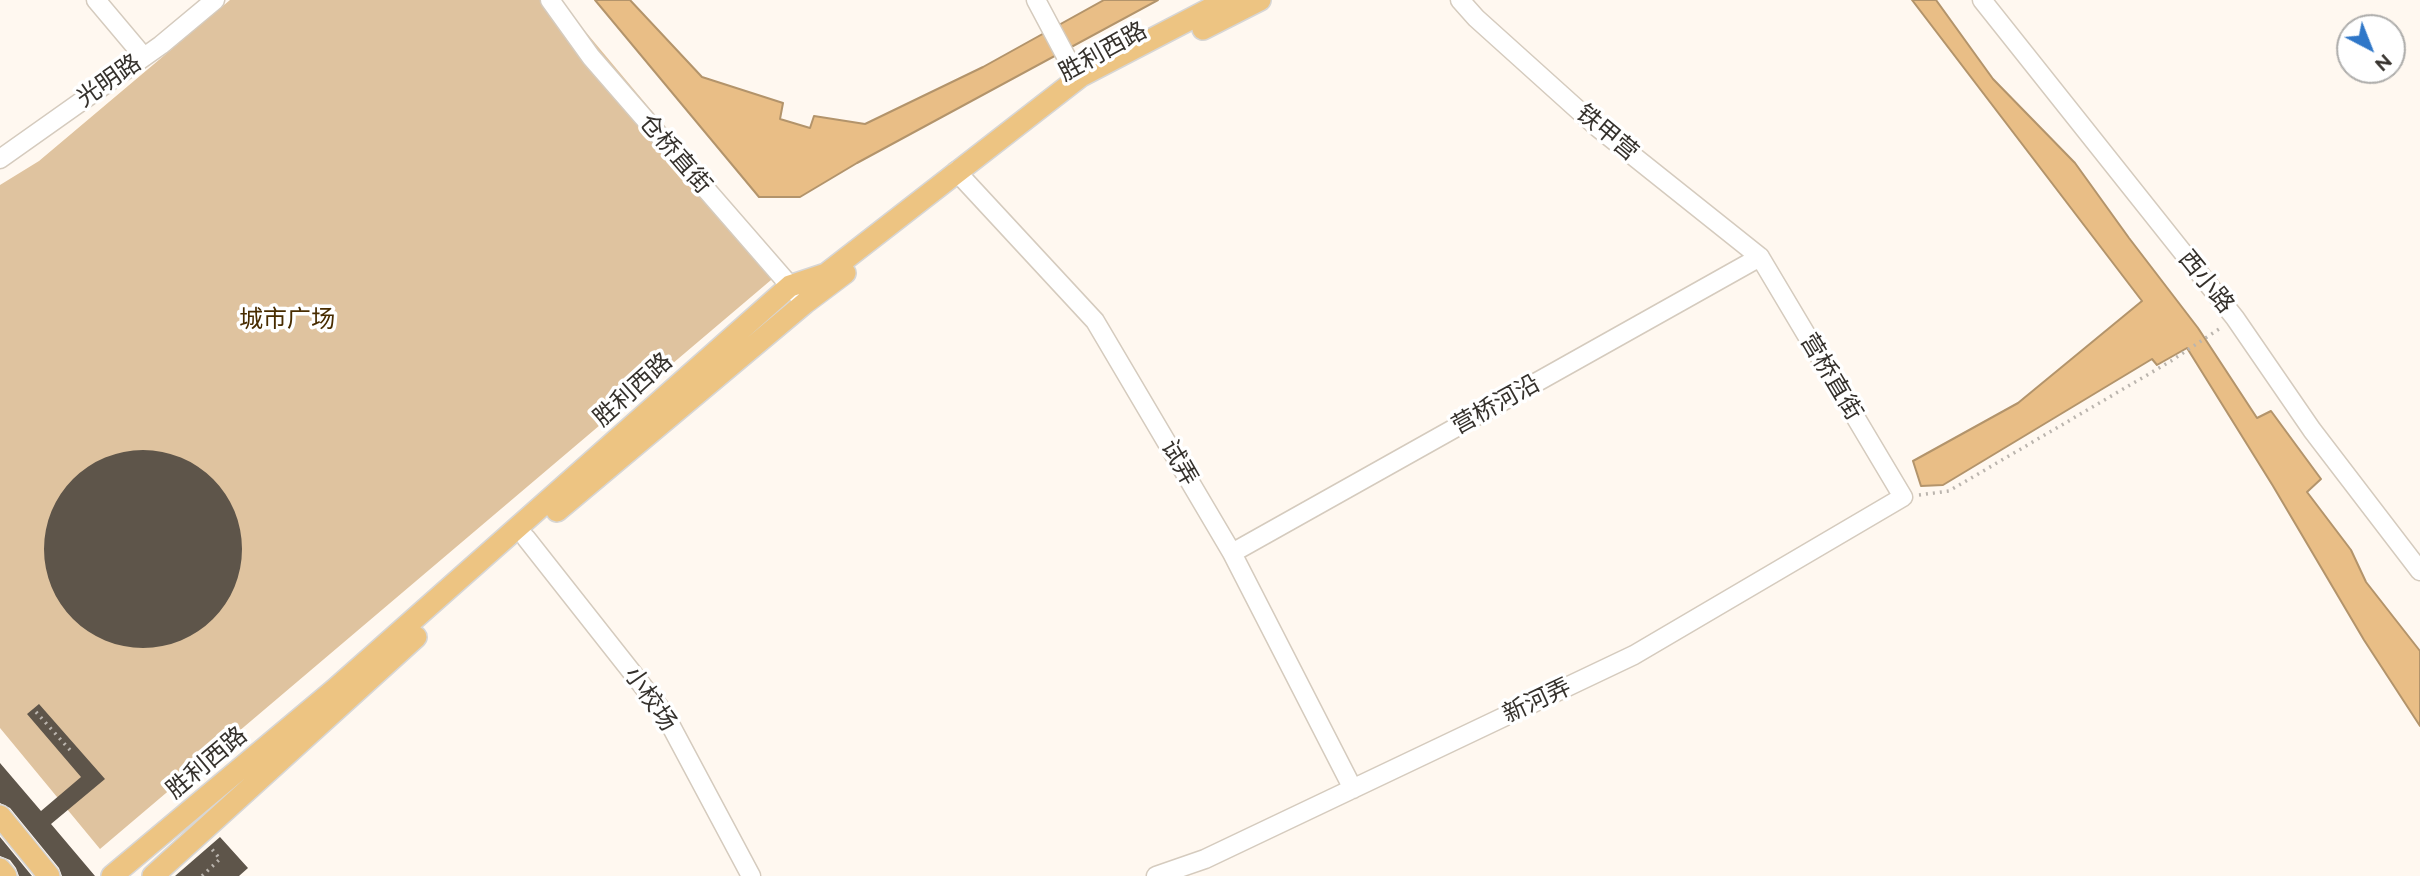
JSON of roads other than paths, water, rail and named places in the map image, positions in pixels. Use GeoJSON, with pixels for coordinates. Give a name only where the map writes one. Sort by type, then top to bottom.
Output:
{"type":"FeatureCollection","features":[{"type":"Feature","properties":{"kind":"main road","name":"胜利西路"},"geometry":{"type":"LineString","coordinates":[[153,876],[526,538],[805,303],[1078,79],[1227,0]]}},
{"type":"Feature","properties":{"kind":"main road","name":"胜利西路"},"geometry":{"type":"LineString","coordinates":[[112,876],[334,690],[790,286],[826,274],[1087,87],[1260,0]]}},
{"type":"Feature","properties":{"kind":"main road"},"geometry":{"type":"LineString","coordinates":[[0,816],[49,876]]}},
{"type":"Feature","properties":{"kind":"main road"},"geometry":{"type":"LineString","coordinates":[[0,869],[6,876]]}},
{"type":"Feature","properties":{"kind":"street"},"geometry":{"type":"LineString","coordinates":[[96,0],[144,57]]}},
{"type":"Feature","properties":{"kind":"street","name":"光明路"},"geometry":{"type":"LineString","coordinates":[[0,159],[144,57],[215,0]]}},
{"type":"Feature","properties":{"kind":"street","name":"仓桥直街"},"geometry":{"type":"LineString","coordinates":[[550,0],[591,57],[805,303]]}},
{"type":"Feature","properties":{"kind":"street"},"geometry":{"type":"LineString","coordinates":[[1036,0],[1078,79]]}},
{"type":"Feature","properties":{"kind":"street","name":"铁甲营"},"geometry":{"type":"LineString","coordinates":[[1460,0],[1476,18],[1597,127],[1760,257]]}},
{"type":"Feature","properties":{"kind":"street","name":"西小路"},"geometry":{"type":"LineString","coordinates":[[1983,0],[2235,318],[2312,430],[2420,571]]}},
{"type":"Feature","properties":{"kind":"street","name":"试弄"},"geometry":{"type":"LineString","coordinates":[[961,175],[1095,321],[1232,553],[1353,789]]}},
{"type":"Feature","properties":{"kind":"street","name":"营桥直街"},"geometry":{"type":"LineString","coordinates":[[1760,257],[1903,497]]}},
{"type":"Feature","properties":{"kind":"street","name":"营桥河沿"},"geometry":{"type":"LineString","coordinates":[[1232,553],[1760,257]]}},
{"type":"Feature","properties":{"kind":"street","name":"新河弄"},"geometry":{"type":"LineString","coordinates":[[1156,876],[1205,859],[1634,655],[1903,497]]}},
{"type":"Feature","properties":{"kind":"street","name":"小校场"},"geometry":{"type":"LineString","coordinates":[[526,538],[664,713],[751,876]]}},
{"type":"Feature","properties":{"kind":"park label","name":"城市广场"},"geometry":{"type":"Point","coordinates":[287,320]}}]}
